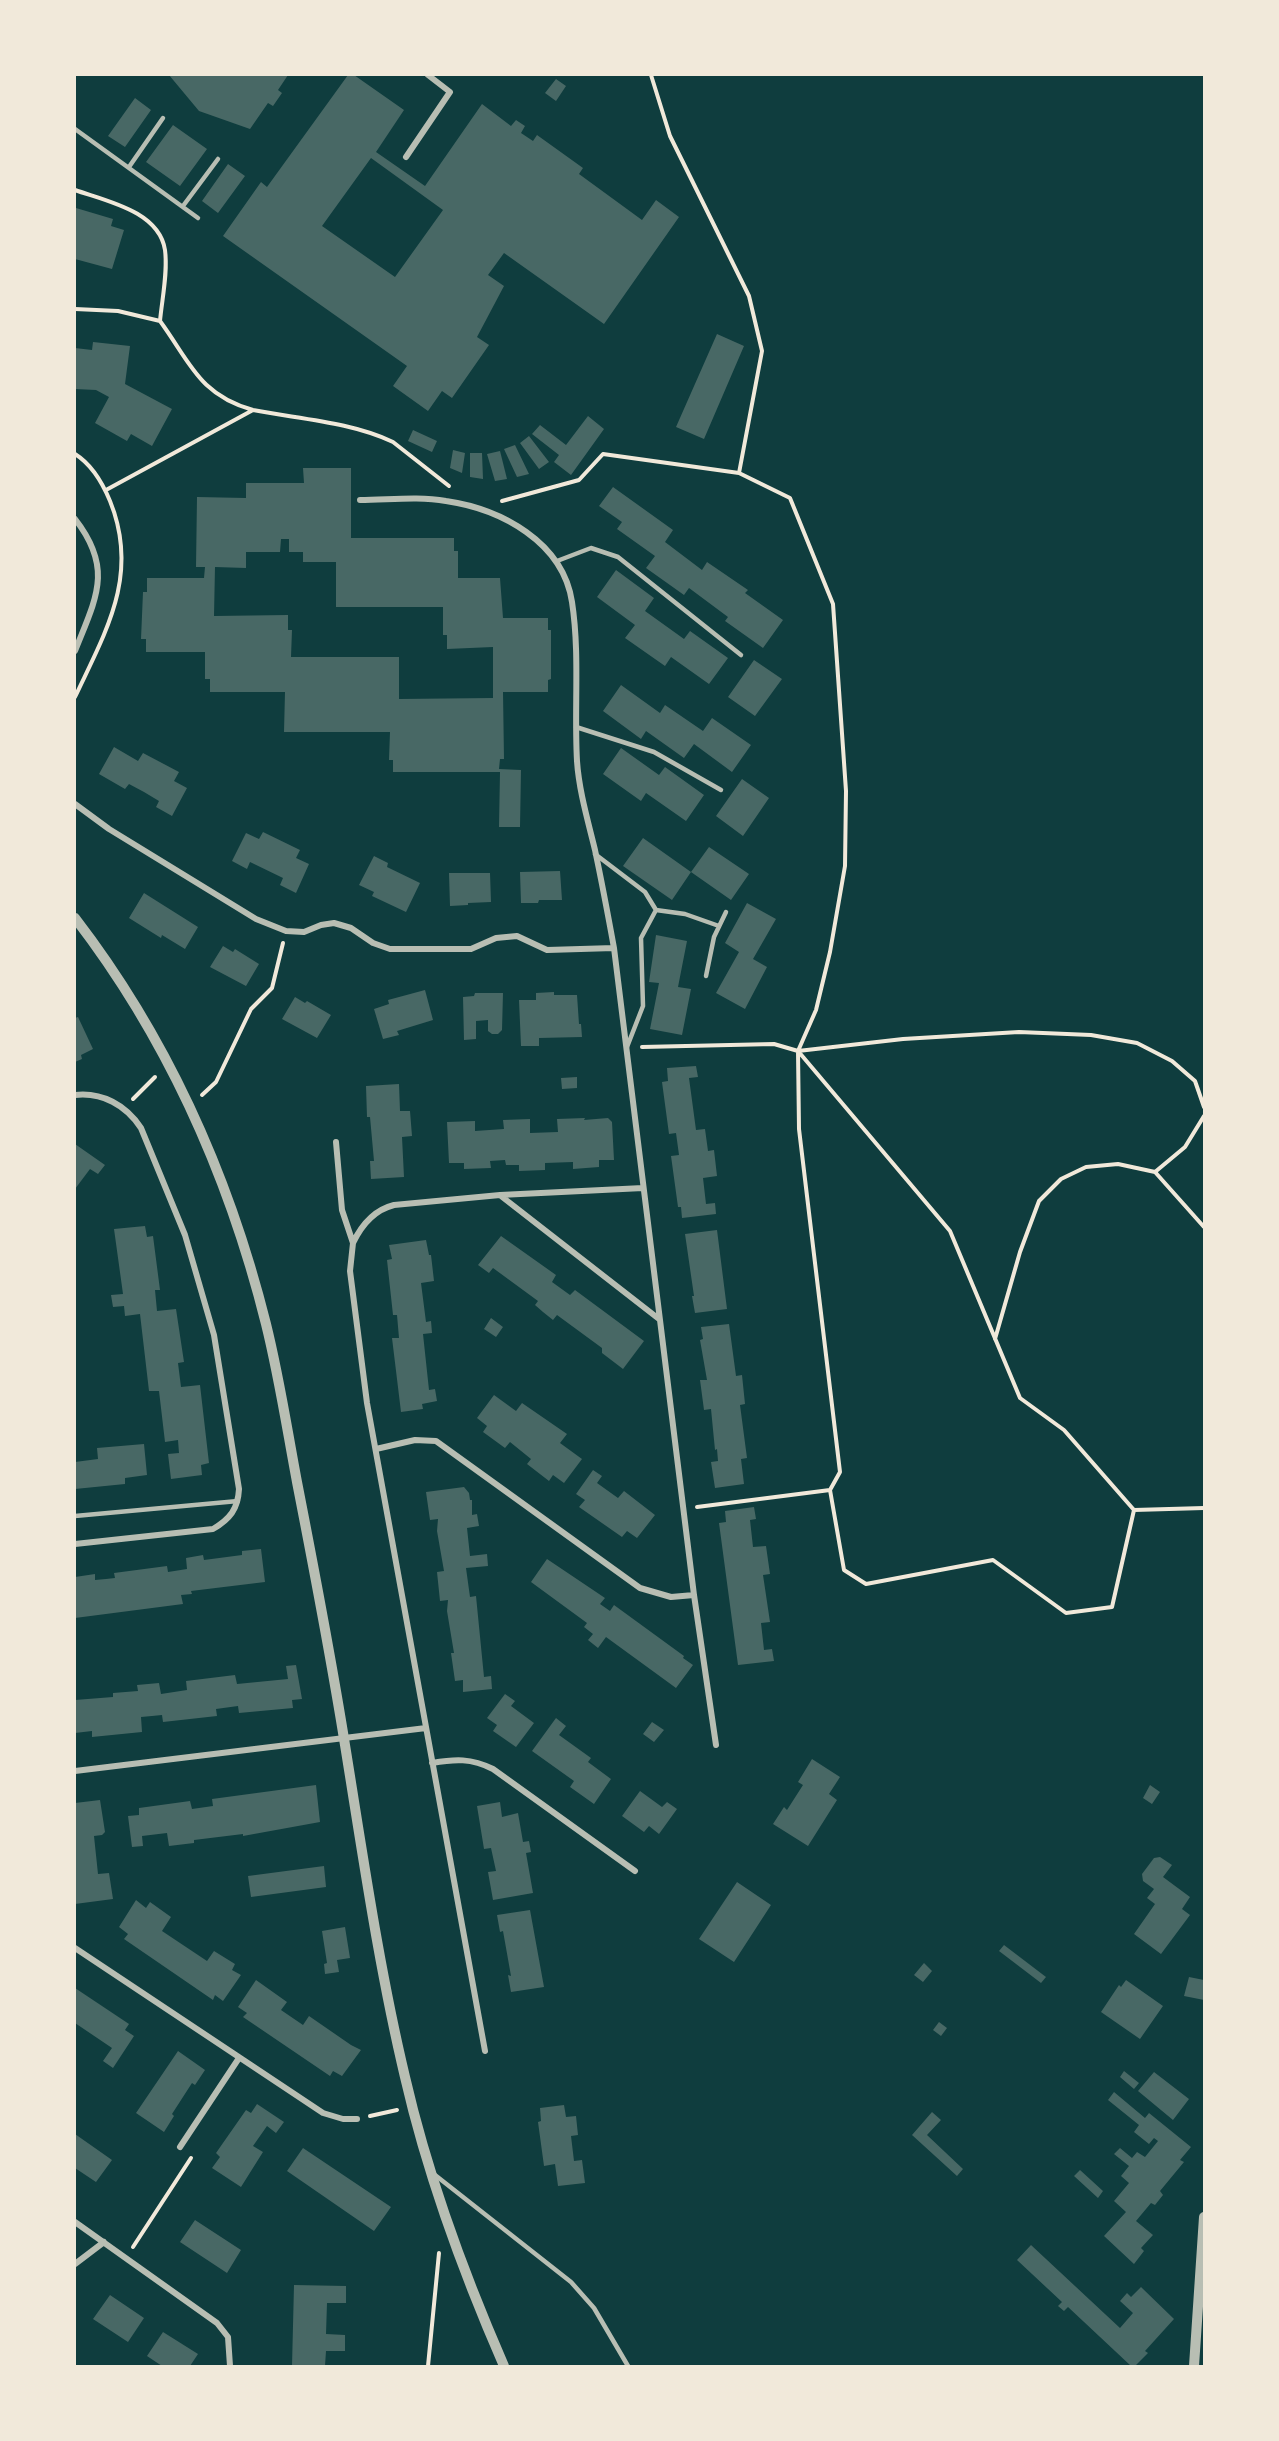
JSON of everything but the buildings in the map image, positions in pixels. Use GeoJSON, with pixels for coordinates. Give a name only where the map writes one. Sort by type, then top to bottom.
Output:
{"type":"FeatureCollection","features":[{"type":"Feature","properties":{"kind":"street"},"geometry":{"type":"LineString","coordinates":[[406,157],[450,92],[428,75]]}},
{"type":"Feature","properties":{"kind":"street"},"geometry":{"type":"LineString","coordinates":[[360,500],[429,499],[445,501],[477,508],[500,518],[532,536],[557,561],[564,574],[572,600],[575,637],[577,763],[614,948],[694,1595],[716,1745]]}},
{"type":"Feature","properties":{"kind":"street"},"geometry":{"type":"LineString","coordinates":[[75,519],[90,539],[96,554],[99,576],[75,651]]}},
{"type":"Feature","properties":{"kind":"street"},"geometry":{"type":"LineString","coordinates":[[75,804],[109,829],[256,919],[286,931],[304,932],[321,925],[334,923],[351,928],[373,943],[390,949],[471,949],[496,938],[517,936],[547,950],[614,948]]}},
{"type":"Feature","properties":{"kind":"street"},"geometry":{"type":"LineString","coordinates":[[75,918],[113,970],[169,1064],[212,1154],[236,1217],[267,1329],[344,1739],[384,1977],[413,2106],[430,2171],[466,2275],[504,2366]]}},
{"type":"Feature","properties":{"kind":"street"},"geometry":{"type":"LineString","coordinates":[[75,1095],[98,1096],[124,1108],[141,1128],[184,1235],[214,1335],[238,1476],[238,1501],[230,1518],[213,1529],[75,1544]]}},
{"type":"Feature","properties":{"kind":"street"},"geometry":{"type":"LineString","coordinates":[[336,1142],[342,1210],[353,1243],[350,1271],[352,1291],[376,1449],[485,2052]]}},
{"type":"Feature","properties":{"kind":"street"},"geometry":{"type":"LineString","coordinates":[[353,1243],[368,1219],[386,1207],[404,1203],[500,1195],[643,1188]]}},
{"type":"Feature","properties":{"kind":"street"},"geometry":{"type":"LineString","coordinates":[[500,1195],[659,1319]]}},
{"type":"Feature","properties":{"kind":"street"},"geometry":{"type":"LineString","coordinates":[[376,1449],[415,1440],[436,1441],[640,1588],[671,1597],[694,1595]]}},
{"type":"Feature","properties":{"kind":"street"},"geometry":{"type":"LineString","coordinates":[[75,1771],[426,1728]]}},
{"type":"Feature","properties":{"kind":"street"},"geometry":{"type":"LineString","coordinates":[[432,1763],[463,1759],[493,1768],[635,1871]]}},
{"type":"Feature","properties":{"kind":"street"},"geometry":{"type":"LineString","coordinates":[[75,1948],[323,2113],[343,2119],[357,2119]]}},
{"type":"Feature","properties":{"kind":"street"},"geometry":{"type":"LineString","coordinates":[[180,2147],[239,2058]]}},
{"type":"Feature","properties":{"kind":"street"},"geometry":{"type":"LineString","coordinates":[[1194,2366],[1204,2217]]}},
{"type":"Feature","properties":{"kind":"street"},"geometry":{"type":"LineString","coordinates":[[75,2222],[217,2323],[228,2337],[230,2366]]}},
{"type":"Feature","properties":{"kind":"street"},"geometry":{"type":"LineString","coordinates":[[75,2264],[104,2242]]}},
{"type":"Feature","properties":{"kind":"lane"},"geometry":{"type":"LineString","coordinates":[[129,167],[163,118]]}},
{"type":"Feature","properties":{"kind":"lane"},"geometry":{"type":"LineString","coordinates":[[75,129],[198,218]]}},
{"type":"Feature","properties":{"kind":"lane"},"geometry":{"type":"LineString","coordinates":[[183,206],[218,159]]}},
{"type":"Feature","properties":{"kind":"lane"},"geometry":{"type":"LineString","coordinates":[[557,561],[591,548],[618,557],[741,655]]}},
{"type":"Feature","properties":{"kind":"lane"},"geometry":{"type":"LineString","coordinates":[[576,727],[654,752],[721,790]]}},
{"type":"Feature","properties":{"kind":"lane"},"geometry":{"type":"LineString","coordinates":[[596,854],[645,892],[656,910]]}},
{"type":"Feature","properties":{"kind":"lane"},"geometry":{"type":"LineString","coordinates":[[656,910],[685,914],[720,926]]}},
{"type":"Feature","properties":{"kind":"lane"},"geometry":{"type":"LineString","coordinates":[[627,1047],[642,1006],[641,938],[656,910]]}},
{"type":"Feature","properties":{"kind":"lane"},"geometry":{"type":"LineString","coordinates":[[706,976],[712,944],[726,912]]}},
{"type":"Feature","properties":{"kind":"lane"},"geometry":{"type":"LineString","coordinates":[[75,1516],[238,1501]]}},
{"type":"Feature","properties":{"kind":"lane"},"geometry":{"type":"LineString","coordinates":[[430,2171],[571,2282],[594,2308],[628,2366]]}},
{"type":"Feature","properties":{"kind":"path"},"geometry":{"type":"LineString","coordinates":[[651,75],[670,136],[748,296],[762,351],[739,473]]}},
{"type":"Feature","properties":{"kind":"path"},"geometry":{"type":"LineString","coordinates":[[75,190],[124,207],[149,222],[156,230],[165,249],[160,321],[204,384],[235,403],[254,410],[347,428],[393,442],[477,508],[579,480],[603,454],[739,473],[790,498],[833,604],[846,791],[845,866],[816,1010],[798,1051],[799,1129],[840,1472],[830,1490],[844,1570],[867,1584],[993,1560],[1066,1613],[1112,1607],[1134,1510]]}},
{"type":"Feature","properties":{"kind":"path"},"geometry":{"type":"LineString","coordinates":[[75,309],[118,311],[160,321]]}},
{"type":"Feature","properties":{"kind":"path"},"geometry":{"type":"LineString","coordinates":[[106,490],[254,410]]}},
{"type":"Feature","properties":{"kind":"path"},"geometry":{"type":"LineString","coordinates":[[191,1107],[216,1082],[251,1009],[272,988],[286,931]]}},
{"type":"Feature","properties":{"kind":"path"},"geometry":{"type":"LineString","coordinates":[[627,1047],[774,1044],[798,1051],[903,1039],[1019,1032],[1091,1035],[1137,1044],[1172,1061],[1195,1081],[1204,1107]]}},
{"type":"Feature","properties":{"kind":"path"},"geometry":{"type":"LineString","coordinates":[[798,1051],[950,1231],[1020,1398],[1064,1430],[1134,1510]]}},
{"type":"Feature","properties":{"kind":"path"},"geometry":{"type":"LineString","coordinates":[[124,1108],[169,1064]]}},
{"type":"Feature","properties":{"kind":"path"},"geometry":{"type":"LineString","coordinates":[[1155,1172],[1185,1147],[1204,1116]]}},
{"type":"Feature","properties":{"kind":"path"},"geometry":{"type":"LineString","coordinates":[[995,1339],[1020,1252],[1040,1201],[1062,1179],[1086,1167],[1119,1164],[1155,1172],[1204,1227]]}},
{"type":"Feature","properties":{"kind":"path"},"geometry":{"type":"LineString","coordinates":[[684,1509],[830,1490]]}},
{"type":"Feature","properties":{"kind":"path"},"geometry":{"type":"LineString","coordinates":[[1134,1510],[1204,1508]]}},
{"type":"Feature","properties":{"kind":"path"},"geometry":{"type":"LineString","coordinates":[[357,2119],[413,2106]]}},
{"type":"Feature","properties":{"kind":"path"},"geometry":{"type":"LineString","coordinates":[[126,2258],[191,2160],[192,2130]]}},
{"type":"Feature","properties":{"kind":"path"},"geometry":{"type":"LineString","coordinates":[[428,2366],[440,2248]]}}]}
